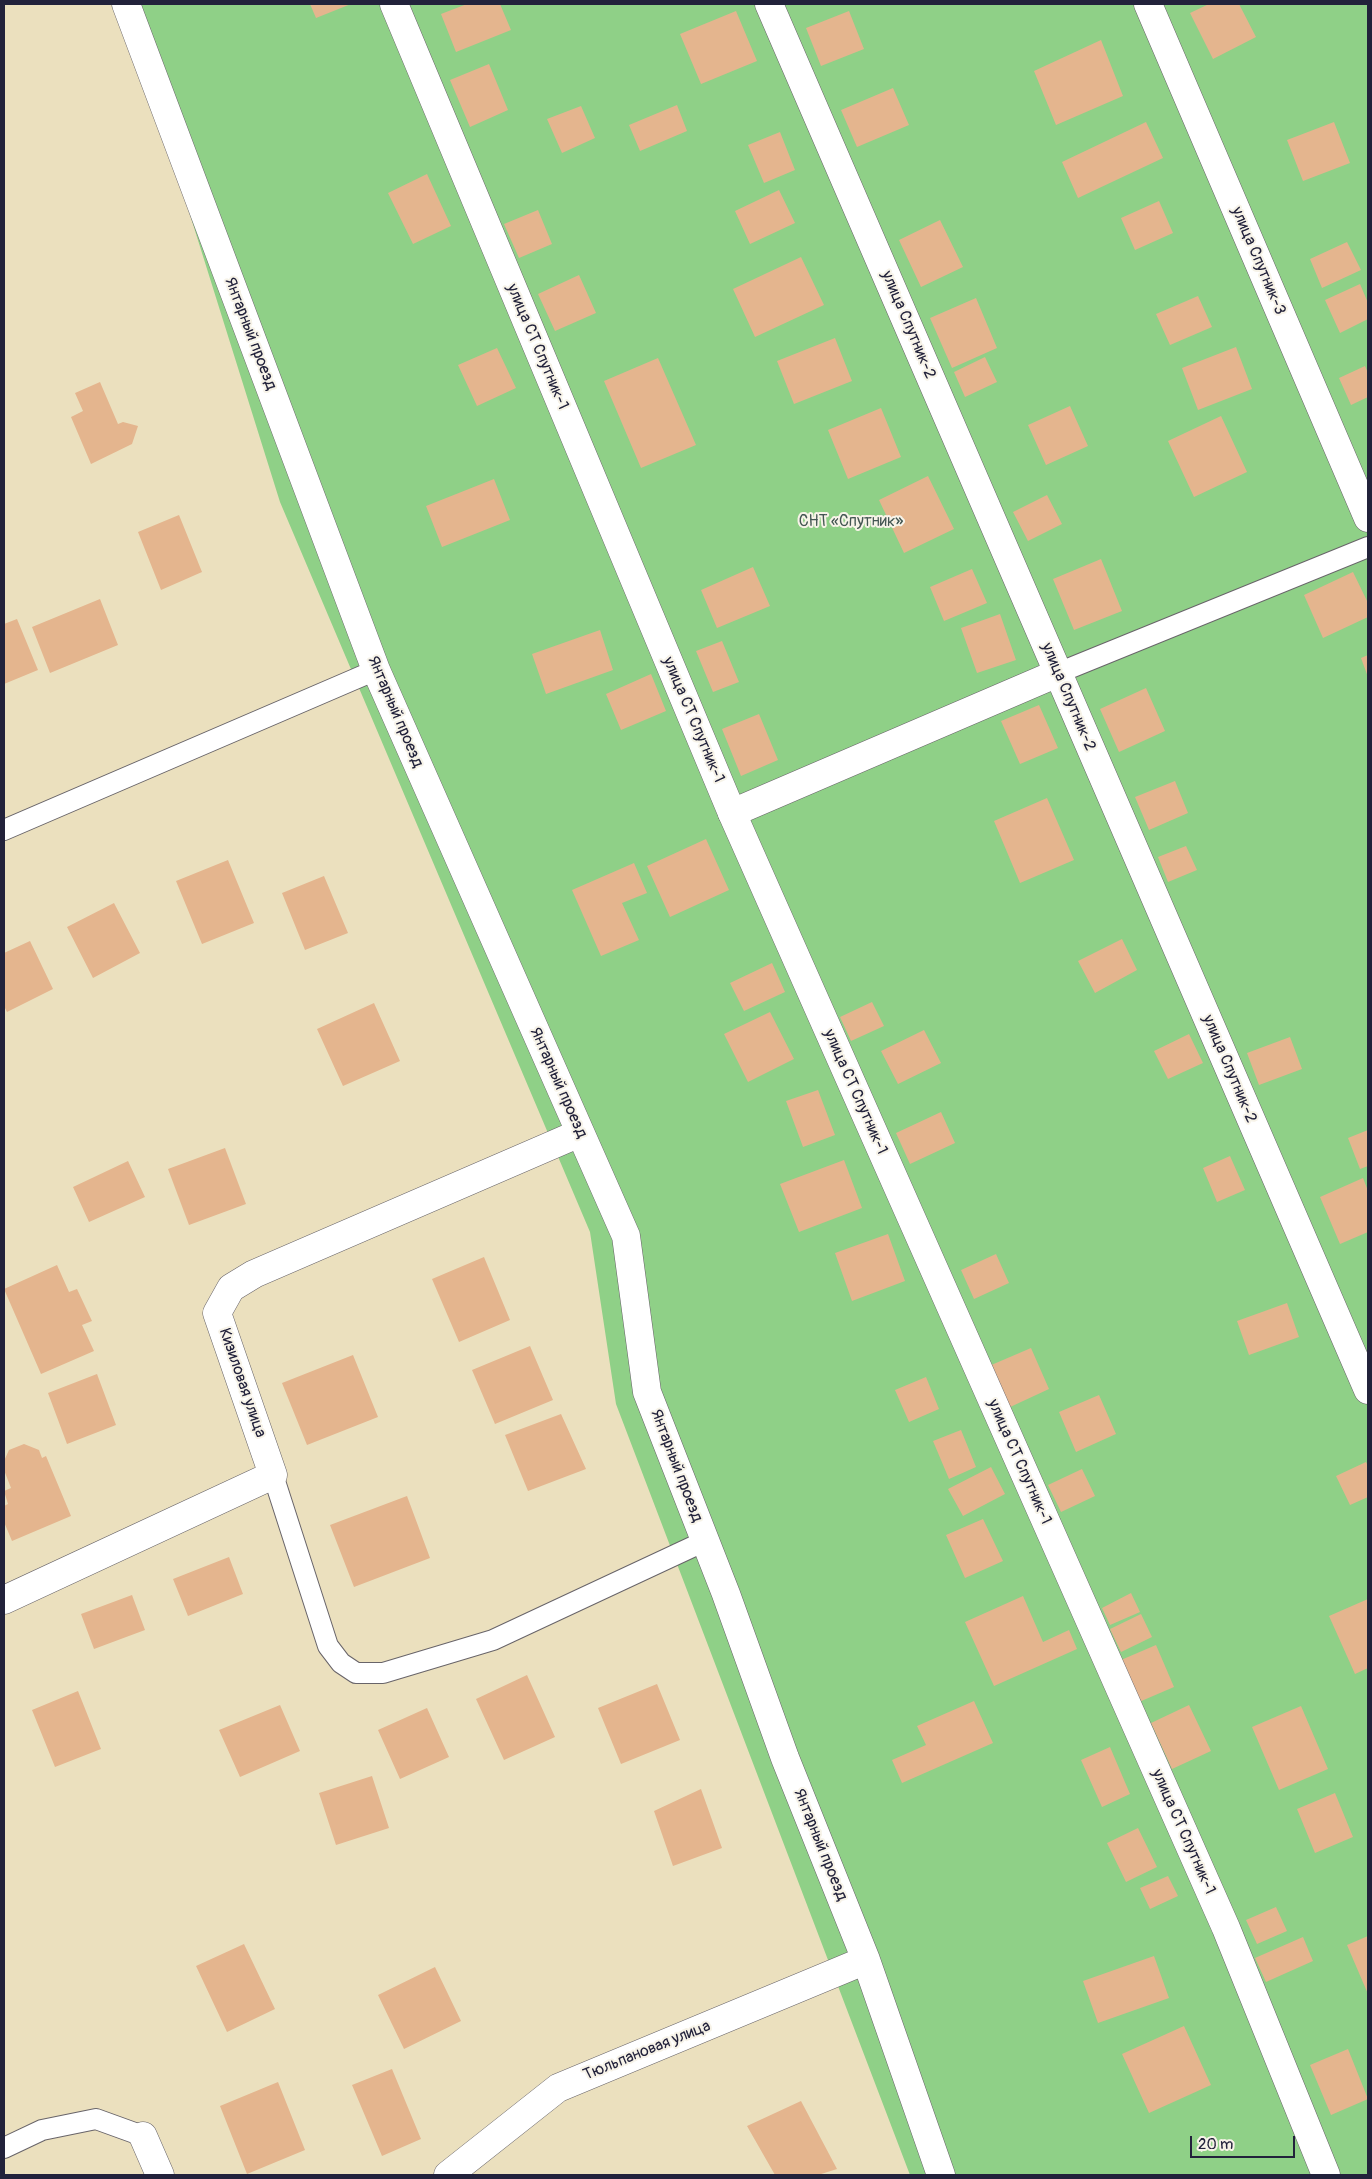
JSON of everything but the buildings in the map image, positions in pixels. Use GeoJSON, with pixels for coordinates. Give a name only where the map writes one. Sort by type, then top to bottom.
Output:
{"type":"FeatureCollection","features":[{"type":"Feature","properties":{"kind":"street","name":"Янтарный проезд"},"geometry":{"type":"LineString","coordinates":[[126,4],[376,670],[626,1236],[647,1392],[705,1541],[785,1758],[866,1960],[941,2175]]}},
{"type":"Feature","properties":{"kind":"street","name":"улица СТ Спутник-1"},"geometry":{"type":"LineString","coordinates":[[394,4],[732,813],[1226,1928],[1326,2175]]}},
{"type":"Feature","properties":{"kind":"street","name":"улица Спутник-2"},"geometry":{"type":"LineString","coordinates":[[769,4],[1368,1390]]}},
{"type":"Feature","properties":{"kind":"street","name":"улица Спутник-3"},"geometry":{"type":"LineString","coordinates":[[1148,4],[1368,518]]}},
{"type":"Feature","properties":{"kind":"street"},"geometry":{"type":"LineString","coordinates":[[732,813],[1058,673]]}},
{"type":"Feature","properties":{"kind":"street","name":"Кизиловая улица"},"geometry":{"type":"LineString","coordinates":[[274,1476],[218,1313],[231,1288],[254,1274],[580,1133]]}},
{"type":"Feature","properties":{"kind":"street"},"geometry":{"type":"LineString","coordinates":[[4,1600],[274,1476]]}},
{"type":"Feature","properties":{"kind":"street","name":"Тюльпановая улица"},"geometry":{"type":"LineString","coordinates":[[448,2175],[558,2088],[866,1960]]}},
{"type":"Feature","properties":{"kind":"street"},"geometry":{"type":"LineString","coordinates":[[143,2136],[160,2175]]}},
{"type":"Feature","properties":{"kind":"lane"},"geometry":{"type":"LineString","coordinates":[[1058,673],[1368,547]]}},
{"type":"Feature","properties":{"kind":"lane"},"geometry":{"type":"LineString","coordinates":[[4,830],[376,670]]}},
{"type":"Feature","properties":{"kind":"lane"},"geometry":{"type":"LineString","coordinates":[[274,1476],[328,1646],[341,1663],[356,1673],[383,1673],[493,1640],[705,1541]]}},
{"type":"Feature","properties":{"kind":"lane"},"geometry":{"type":"LineString","coordinates":[[4,2148],[42,2130],[96,2119],[143,2136]]}},
{"type":"Feature","properties":{"kind":"green space","name":"СНТ «Спутник»"},"geometry":{"type":"Polygon","coordinates":[[[124,4],[1368,4],[1368,2175],[910,2175],[616,1404],[590,1232],[280,502],[124,4]]]}}]}
